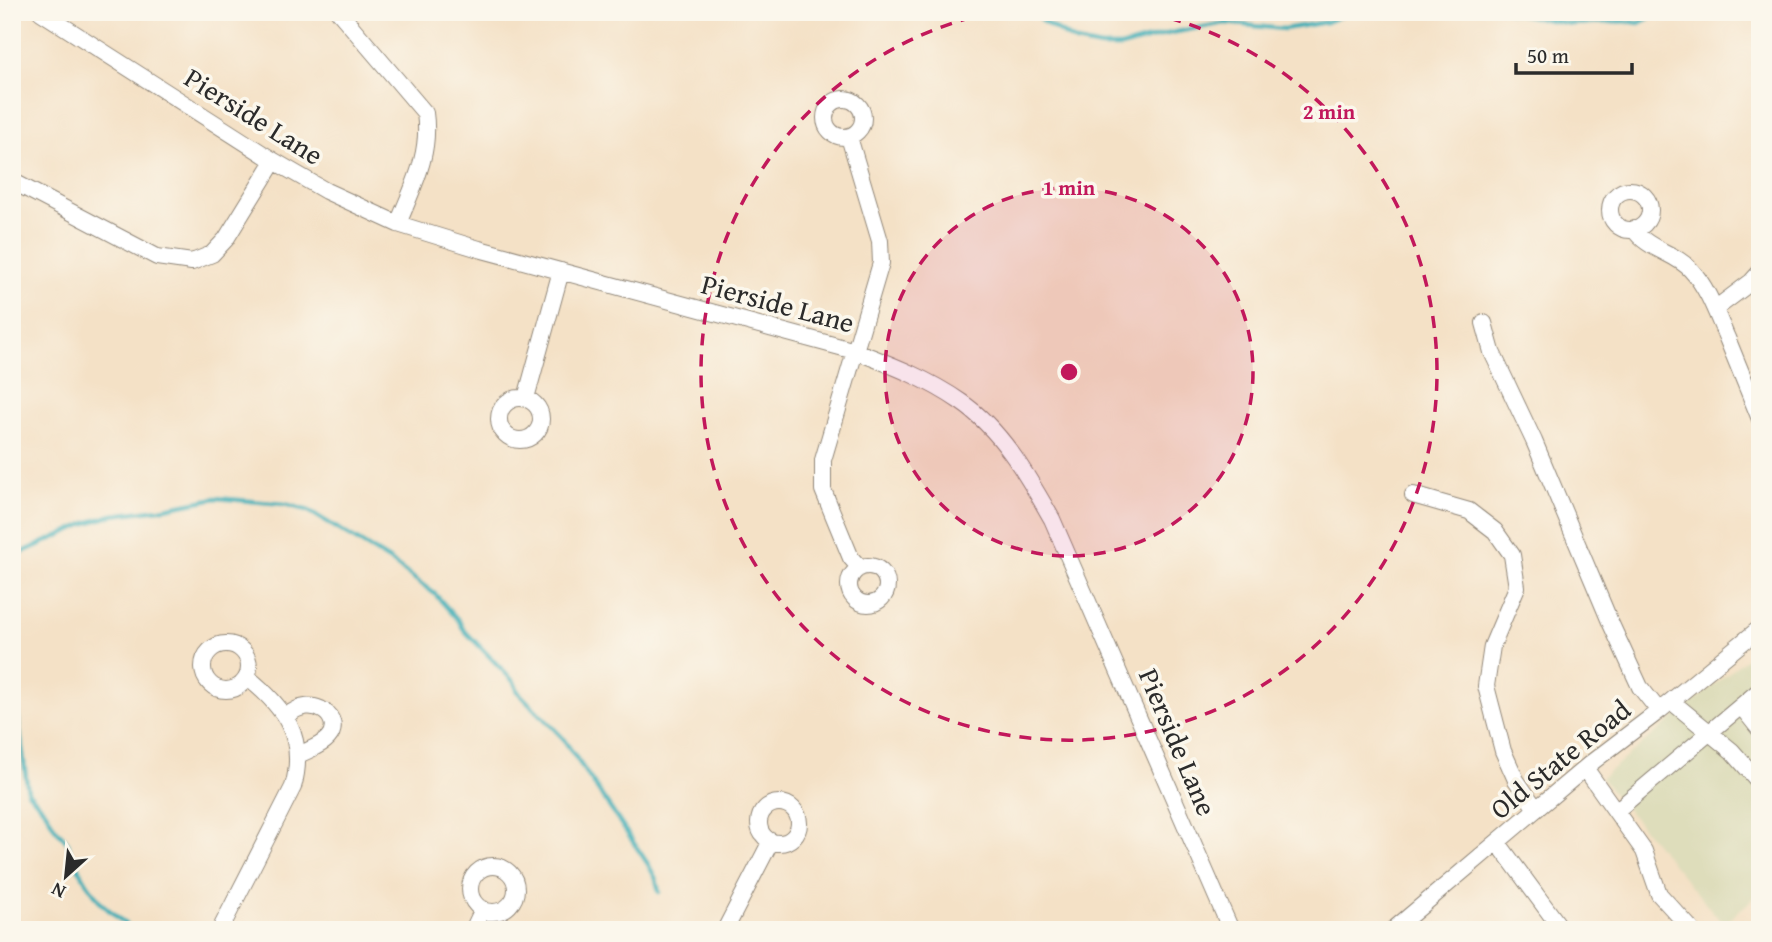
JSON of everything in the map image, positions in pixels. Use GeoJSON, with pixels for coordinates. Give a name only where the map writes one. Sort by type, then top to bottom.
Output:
{"type":"FeatureCollection","features":[{"type":"Feature","properties":{"kind":"street","name":"Pierside Lane"},"geometry":{"type":"LineString","coordinates":[[41,12],[274,161],[326,191],[398,224],[855,351],[919,377],[963,403],[996,434],[1025,471],[1052,519],[1231,930]]}},
{"type":"Feature","properties":{"kind":"street"},"geometry":{"type":"LineString","coordinates":[[339,12],[425,113],[428,131],[426,155],[398,224]]}},
{"type":"Feature","properties":{"kind":"street"},"geometry":{"type":"LineString","coordinates":[[849,137],[880,242],[881,263],[823,460],[822,490],[851,558],[860,568]]}},
{"type":"Feature","properties":{"kind":"street"},"geometry":{"type":"LineString","coordinates":[[12,181],[157,257],[192,262],[212,254],[226,239],[274,161]]}},
{"type":"Feature","properties":{"kind":"street"},"geometry":{"type":"LineString","coordinates":[[1634,229],[1639,237],[1679,258],[1692,270],[1715,310],[1760,419]]}},
{"type":"Feature","properties":{"kind":"street"},"geometry":{"type":"LineString","coordinates":[[526,398],[561,271]]}},
{"type":"Feature","properties":{"kind":"street"},"geometry":{"type":"LineString","coordinates":[[1715,310],[1760,272]]}},
{"type":"Feature","properties":{"kind":"street"},"geometry":{"type":"LineString","coordinates":[[1484,323],[1492,352],[1534,441],[1640,687],[1665,706],[1709,732],[1732,751],[1760,783]]}},
{"type":"Feature","properties":{"kind":"street"},"geometry":{"type":"LineString","coordinates":[[1413,495],[1469,511],[1495,531],[1513,555],[1517,587],[1492,646],[1486,686],[1503,751],[1516,780],[1536,809]]}},
{"type":"Feature","properties":{"kind":"street","name":"Old State Road"},"geometry":{"type":"LineString","coordinates":[[1393,930],[1585,768],[1760,628]]}},
{"type":"Feature","properties":{"kind":"street"},"geometry":{"type":"LineString","coordinates":[[220,930],[293,787],[299,755],[286,716],[270,695],[247,677]]}},
{"type":"Feature","properties":{"kind":"street"},"geometry":{"type":"LineString","coordinates":[[1616,811],[1760,690]]}},
{"type":"Feature","properties":{"kind":"street"},"geometry":{"type":"LineString","coordinates":[[286,716],[296,707],[309,705],[323,710],[331,722],[331,733],[327,739],[299,755]]}},
{"type":"Feature","properties":{"kind":"street"},"geometry":{"type":"LineString","coordinates":[[1741,705],[1760,730]]}},
{"type":"Feature","properties":{"kind":"street"},"geometry":{"type":"LineString","coordinates":[[1585,768],[1644,851],[1659,894],[1692,930]]}},
{"type":"Feature","properties":{"kind":"street"},"geometry":{"type":"LineString","coordinates":[[725,930],[771,841]]}},
{"type":"Feature","properties":{"kind":"street"},"geometry":{"type":"LineString","coordinates":[[1498,843],[1562,930]]}},
{"type":"Feature","properties":{"kind":"street"},"geometry":{"type":"LineString","coordinates":[[473,930],[483,909]]}},
{"type":"Feature","properties":{"kind":"shaded area"},"geometry":{"type":"Polygon","coordinates":[[[1760,647],[1760,893],[1723,924],[1601,778],[1760,647]]]}},
{"type":"Feature","properties":{"kind":"waterway"},"geometry":{"type":"LineString","coordinates":[[1036,12],[1042,21],[1076,42],[1101,47],[1121,47],[1171,33],[1225,23],[1284,29],[1326,22],[1350,12]]}},
{"type":"Feature","properties":{"kind":"waterway"},"geometry":{"type":"LineString","coordinates":[[1509,12],[1572,24],[1627,21],[1639,23],[1654,13],[1667,12]]}},
{"type":"Feature","properties":{"kind":"waterway"},"geometry":{"type":"LineString","coordinates":[[12,557],[87,523],[113,515],[216,498],[285,504],[309,511],[389,560],[435,594],[463,629],[514,682],[518,692],[562,737],[648,864],[659,892]]}},
{"type":"Feature","properties":{"kind":"waterway"},"geometry":{"type":"LineString","coordinates":[[12,673],[28,792],[68,843],[70,853],[101,903],[132,930]]}}]}
